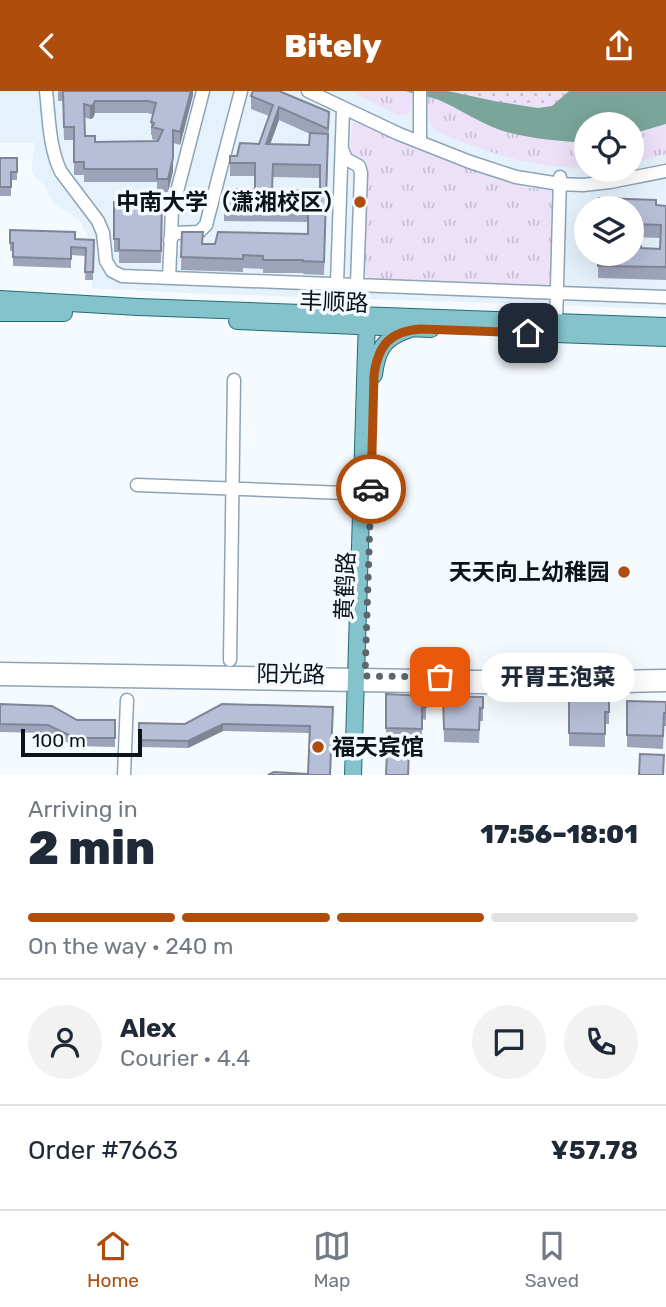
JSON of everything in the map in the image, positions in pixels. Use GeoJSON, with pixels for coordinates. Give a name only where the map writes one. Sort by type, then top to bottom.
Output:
{"type":"FeatureCollection","features":[{"type":"Feature","properties":{"kind":"main road"},"geometry":{"type":"LineString","coordinates":[[0,299],[371,321],[666,326]]}},
{"type":"Feature","properties":{"kind":"main road","name":"丰顺路"},"geometry":{"type":"LineString","coordinates":[[0,313],[319,324],[371,321],[421,329],[662,338]]}},
{"type":"Feature","properties":{"kind":"main road","name":"黄鹤路"},"geometry":{"type":"LineString","coordinates":[[362,775],[360,680],[371,321]]}},
{"type":"Feature","properties":{"kind":"main road"},"geometry":{"type":"LineString","coordinates":[[319,324],[339,328],[353,337],[370,374]]}},
{"type":"Feature","properties":{"kind":"main road"},"geometry":{"type":"LineString","coordinates":[[370,374],[387,340],[405,331],[421,329]]}},
{"type":"Feature","properties":{"kind":"main road"},"geometry":{"type":"LineString","coordinates":[[353,775],[360,680]]}},
{"type":"Feature","properties":{"kind":"street"},"geometry":{"type":"LineString","coordinates":[[46,91],[57,163],[102,227],[108,266],[122,276],[666,297]]}},
{"type":"Feature","properties":{"kind":"street"},"geometry":{"type":"LineString","coordinates":[[169,278],[171,219],[203,91]]}},
{"type":"Feature","properties":{"kind":"street"},"geometry":{"type":"LineString","coordinates":[[170,240],[173,235],[182,232],[199,232],[206,225],[241,91]]}},
{"type":"Feature","properties":{"kind":"street"},"geometry":{"type":"LineString","coordinates":[[308,91],[382,127],[420,138]]}},
{"type":"Feature","properties":{"kind":"street"},"geometry":{"type":"LineString","coordinates":[[324,91],[482,166],[516,177],[560,180],[583,185],[610,183],[666,171]]}},
{"type":"Feature","properties":{"kind":"street"},"geometry":{"type":"LineString","coordinates":[[420,91],[420,138]]}},
{"type":"Feature","properties":{"kind":"street"},"geometry":{"type":"LineString","coordinates":[[337,284],[344,109]]}},
{"type":"Feature","properties":{"kind":"street"},"geometry":{"type":"LineString","coordinates":[[342,149],[346,159],[359,166],[361,173],[357,285]]}},
{"type":"Feature","properties":{"kind":"street"},"geometry":{"type":"LineString","coordinates":[[341,171],[344,164],[352,162]]}},
{"type":"Feature","properties":{"kind":"street"},"geometry":{"type":"LineString","coordinates":[[560,180],[616,174],[666,163]]}},
{"type":"Feature","properties":{"kind":"street"},"geometry":{"type":"LineString","coordinates":[[556,323],[560,180]]}},
{"type":"Feature","properties":{"kind":"street"},"geometry":{"type":"LineString","coordinates":[[171,219],[174,228],[182,232]]}},
{"type":"Feature","properties":{"kind":"street"},"geometry":{"type":"LineString","coordinates":[[230,660],[234,380]]}},
{"type":"Feature","properties":{"kind":"street"},"geometry":{"type":"LineString","coordinates":[[137,485],[366,494]]}},
{"type":"Feature","properties":{"kind":"street","name":"阳光路"},"geometry":{"type":"LineString","coordinates":[[0,669],[542,688],[666,685]]}},
{"type":"Feature","properties":{"kind":"street","name":"阳光路"},"geometry":{"type":"LineString","coordinates":[[0,679],[360,680],[666,676]]}},
{"type":"Feature","properties":{"kind":"street"},"geometry":{"type":"LineString","coordinates":[[124,775],[127,700]]}},
{"type":"Feature","properties":{"kind":"shaded area","name":"中南大学（潇湘校区）"},"geometry":{"type":"Polygon","coordinates":[[[0,91],[666,91],[666,309],[92,288],[94,245],[79,219],[56,206],[45,186],[36,178],[31,169],[35,143],[0,143],[0,91]]]}},
{"type":"Feature","properties":{"kind":"shaded area"},"geometry":{"type":"Polygon","coordinates":[[[405,91],[448,91],[538,108],[552,106],[569,91],[666,91],[666,124],[644,130],[644,112],[574,112],[574,142],[543,139],[500,130],[432,98],[405,91]]]}},
{"type":"Feature","properties":{"kind":"green space"},"geometry":{"type":"Polygon","coordinates":[[[351,91],[412,93],[409,113],[397,115],[351,91]]]}},
{"type":"Feature","properties":{"kind":"green space"},"geometry":{"type":"Polygon","coordinates":[[[448,91],[569,91],[552,106],[532,107],[448,91]]]}},
{"type":"Feature","properties":{"kind":"green space"},"geometry":{"type":"Polygon","coordinates":[[[427,96],[473,116],[483,124],[574,143],[574,167],[529,162],[476,147],[440,133],[432,126],[427,96]]]}},
{"type":"Feature","properties":{"kind":"green space"},"geometry":{"type":"Polygon","coordinates":[[[355,122],[498,180],[529,188],[554,189],[554,279],[546,289],[380,281],[368,278],[364,273],[367,171],[366,161],[350,152],[352,126],[355,122]]]}},
{"type":"Feature","properties":{"kind":"green space"},"geometry":{"type":"Polygon","coordinates":[[[666,124],[666,154],[644,160],[644,130],[666,124]]]}},
{"type":"Feature","properties":{"kind":"building"},"geometry":{"type":"Polygon","coordinates":[[[63,91],[191,91],[180,132],[173,130],[173,158],[168,179],[157,179],[157,169],[84,169],[84,162],[74,162],[74,127],[64,127],[63,91]],[[95,101],[90,106],[84,104],[85,136],[95,136],[95,142],[158,141],[163,130],[152,127],[156,103],[95,101]]]}},
{"type":"Feature","properties":{"kind":"building"},"geometry":{"type":"Polygon","coordinates":[[[253,91],[279,91],[329,112],[328,129],[279,107],[266,144],[309,145],[310,133],[328,134],[324,262],[263,260],[263,256],[243,255],[243,259],[181,257],[182,232],[203,232],[202,244],[215,244],[218,232],[308,234],[308,209],[224,208],[229,189],[255,189],[255,163],[230,163],[230,156],[237,156],[240,143],[259,144],[273,105],[251,96],[253,91]],[[273,164],[272,190],[320,191],[320,165],[273,164]]]}},
{"type":"Feature","properties":{"kind":"building"},"geometry":{"type":"Polygon","coordinates":[[[0,158],[17,158],[17,172],[11,172],[11,187],[0,187],[0,158]]]}},
{"type":"Feature","properties":{"kind":"building"},"geometry":{"type":"Polygon","coordinates":[[[644,200],[656,200],[656,205],[666,206],[666,267],[598,266],[644,266],[644,248],[660,249],[661,225],[644,224],[644,200]]]}},
{"type":"Feature","properties":{"kind":"building"},"geometry":{"type":"Polygon","coordinates":[[[114,202],[162,202],[161,251],[119,250],[119,239],[114,239],[114,202]]]}},
{"type":"Feature","properties":{"kind":"building"},"geometry":{"type":"Polygon","coordinates":[[[10,230],[75,232],[75,239],[94,240],[93,272],[85,272],[86,248],[71,247],[71,259],[13,257],[10,230]]]}},
{"type":"Feature","properties":{"kind":"building"},"geometry":{"type":"Polygon","coordinates":[[[386,694],[426,696],[426,707],[422,707],[422,729],[386,728],[386,694]]]}},
{"type":"Feature","properties":{"kind":"building"},"geometry":{"type":"Polygon","coordinates":[[[443,696],[483,697],[479,730],[444,729],[443,696]]]}},
{"type":"Feature","properties":{"kind":"building"},"geometry":{"type":"Polygon","coordinates":[[[569,699],[609,701],[609,712],[605,712],[605,734],[569,733],[569,699]]]}},
{"type":"Feature","properties":{"kind":"building"},"geometry":{"type":"Polygon","coordinates":[[[627,701],[666,702],[663,736],[627,735],[627,701]]]}},
{"type":"Feature","properties":{"kind":"building"},"geometry":{"type":"Polygon","coordinates":[[[0,704],[52,706],[77,720],[115,720],[115,738],[75,738],[48,725],[0,724],[0,704]]]}},
{"type":"Feature","properties":{"kind":"building"},"geometry":{"type":"Polygon","coordinates":[[[222,704],[333,707],[330,775],[268,775],[274,772],[308,774],[310,726],[223,724],[188,741],[139,740],[139,723],[185,724],[222,704]]]}},
{"type":"Feature","properties":{"kind":"building"},"geometry":{"type":"Polygon","coordinates":[[[387,750],[409,751],[408,775],[386,775],[387,750]]]}},
{"type":"Feature","properties":{"kind":"building"},"geometry":{"type":"Polygon","coordinates":[[[640,754],[664,755],[663,775],[639,775],[640,754]]]}},
{"type":"Feature","properties":{"kind":"way so far"},"geometry":{"type":"LineString","coordinates":[[371,489],[365,676],[440,677]]}},
{"type":"Feature","properties":{"kind":"place","name":"中南大学（潇湘校区）"},"geometry":{"type":"Point","coordinates":[360,202]}},
{"type":"Feature","properties":{"kind":"place","name":"天天向上幼稚园"},"geometry":{"type":"Point","coordinates":[624,572]}},
{"type":"Feature","properties":{"kind":"place","name":"开胃王泡菜"},"geometry":{"type":"Point","coordinates":[440,677]}},
{"type":"Feature","properties":{"kind":"place","name":"福天宾馆"},"geometry":{"type":"Point","coordinates":[318,747]}},
{"type":"Feature","properties":{"kind":"route"},"geometry":{"type":"LineString","coordinates":[[371,489],[374,375],[376,359],[387,340],[405,331],[421,329],[528,333]]}}]}
